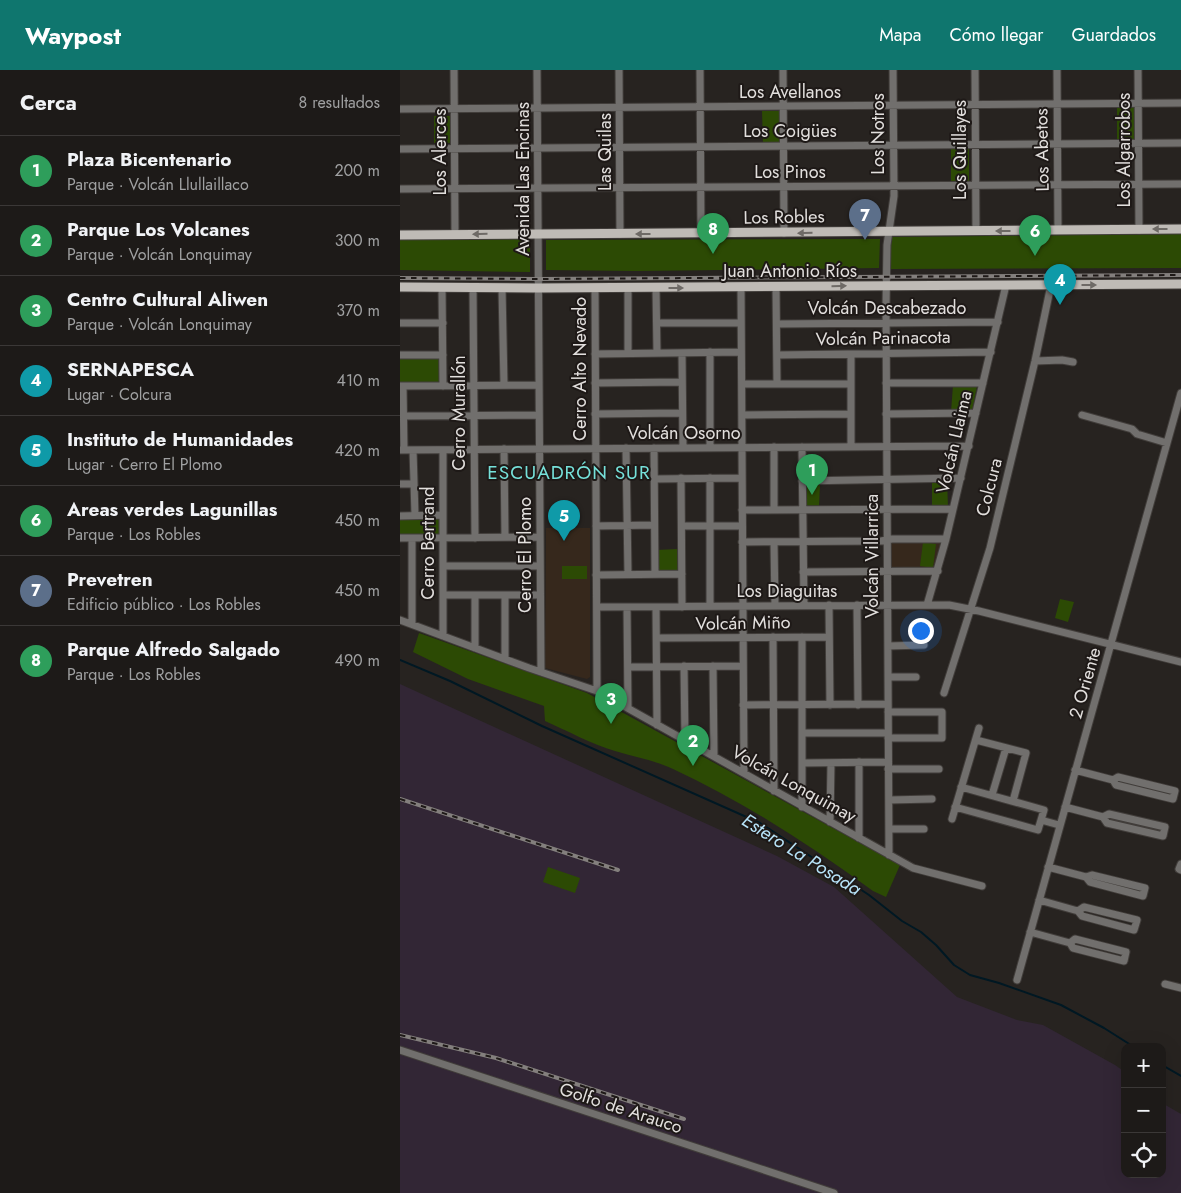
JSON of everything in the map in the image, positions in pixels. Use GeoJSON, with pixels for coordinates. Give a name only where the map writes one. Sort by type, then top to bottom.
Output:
{"type":"FeatureCollection","features":[{"type":"Feature","properties":{"kind":"main road","name":"Los Robles"},"geometry":{"type":"LineString","coordinates":[[400,235],[1181,229]]}},
{"type":"Feature","properties":{"kind":"main road","name":"Juan Antonio Ríos"},"geometry":{"type":"LineString","coordinates":[[400,287],[656,288],[1181,284]]}},
{"type":"Feature","properties":{"kind":"street","name":"Los Alerces"},"geometry":{"type":"LineString","coordinates":[[454,70],[455,234]]}},
{"type":"Feature","properties":{"kind":"street","name":"Avenida Las Encinas"},"geometry":{"type":"LineString","coordinates":[[537,70],[538,288]]}},
{"type":"Feature","properties":{"kind":"street","name":"Las Quilas"},"geometry":{"type":"LineString","coordinates":[[620,70],[620,234]]}},
{"type":"Feature","properties":{"kind":"street"},"geometry":{"type":"LineString","coordinates":[[700,70],[701,234]]}},
{"type":"Feature","properties":{"kind":"street"},"geometry":{"type":"LineString","coordinates":[[783,70],[784,233]]}},
{"type":"Feature","properties":{"kind":"street","name":"Los Notros"},"geometry":{"type":"LineString","coordinates":[[886,258],[894,186],[893,70]]}},
{"type":"Feature","properties":{"kind":"street","name":"Los Quillayes"},"geometry":{"type":"LineString","coordinates":[[975,70],[976,231]]}},
{"type":"Feature","properties":{"kind":"street","name":"Los Abetos"},"geometry":{"type":"LineString","coordinates":[[1057,70],[1058,230]]}},
{"type":"Feature","properties":{"kind":"street","name":"Los Algarrobos"},"geometry":{"type":"LineString","coordinates":[[1138,70],[1139,230]]}},
{"type":"Feature","properties":{"kind":"street","name":"Los Avellanos"},"geometry":{"type":"LineString","coordinates":[[400,108],[1181,103]]}},
{"type":"Feature","properties":{"kind":"street","name":"Los Coigües"},"geometry":{"type":"LineString","coordinates":[[400,149],[1181,143]]}},
{"type":"Feature","properties":{"kind":"street","name":"Los Pinos"},"geometry":{"type":"LineString","coordinates":[[400,189],[1181,184]]}},
{"type":"Feature","properties":{"kind":"street","name":"Volcán Villarrica"},"geometry":{"type":"LineString","coordinates":[[886,258],[889,855]]}},
{"type":"Feature","properties":{"kind":"street","name":"Volcán Llaima"},"geometry":{"type":"LineString","coordinates":[[927,605],[938,571],[969,446],[1006,285]]}},
{"type":"Feature","properties":{"kind":"street","name":"Colcura"},"geometry":{"type":"LineString","coordinates":[[944,693],[990,548],[1052,285]]}},
{"type":"Feature","properties":{"kind":"street"},"geometry":{"type":"LineString","coordinates":[[741,287],[744,773]]}},
{"type":"Feature","properties":{"kind":"street"},"geometry":{"type":"LineString","coordinates":[[776,287],[777,384]]}},
{"type":"Feature","properties":{"kind":"street"},"geometry":{"type":"LineString","coordinates":[[442,288],[443,386]]}},
{"type":"Feature","properties":{"kind":"street","name":"Cerro Murallón"},"geometry":{"type":"LineString","coordinates":[[473,288],[475,538]]}},
{"type":"Feature","properties":{"kind":"street"},"geometry":{"type":"LineString","coordinates":[[502,288],[504,386]]}},
{"type":"Feature","properties":{"kind":"street","name":"Cerro El Plomo"},"geometry":{"type":"LineString","coordinates":[[538,288],[541,672]]}},
{"type":"Feature","properties":{"kind":"street","name":"Cerro Alto Nevado"},"geometry":{"type":"LineString","coordinates":[[595,288],[597,691]]}},
{"type":"Feature","properties":{"kind":"street"},"geometry":{"type":"LineString","coordinates":[[628,288],[628,353]]}},
{"type":"Feature","properties":{"kind":"street"},"geometry":{"type":"LineString","coordinates":[[656,288],[657,353]]}},
{"type":"Feature","properties":{"kind":"street","name":"Volcán Descabezado"},"geometry":{"type":"LineString","coordinates":[[776,324],[998,322]]}},
{"type":"Feature","properties":{"kind":"street"},"geometry":{"type":"LineString","coordinates":[[657,324],[741,323]]}},
{"type":"Feature","properties":{"kind":"street"},"geometry":{"type":"LineString","coordinates":[[400,324],[442,324]]}},
{"type":"Feature","properties":{"kind":"street"},"geometry":{"type":"LineString","coordinates":[[710,352],[710,448]]}},
{"type":"Feature","properties":{"kind":"street"},"geometry":{"type":"LineString","coordinates":[[595,354],[742,352]]}},
{"type":"Feature","properties":{"kind":"street","name":"Volcán Parinacota"},"geometry":{"type":"LineString","coordinates":[[777,355],[991,352]]}},
{"type":"Feature","properties":{"kind":"street"},"geometry":{"type":"LineString","coordinates":[[682,353],[682,448]]}},
{"type":"Feature","properties":{"kind":"street"},"geometry":{"type":"LineString","coordinates":[[850,354],[851,447]]}},
{"type":"Feature","properties":{"kind":"street"},"geometry":{"type":"LineString","coordinates":[[400,356],[443,355]]}},
{"type":"Feature","properties":{"kind":"street"},"geometry":{"type":"LineString","coordinates":[[1035,361],[1062,360],[1073,362]]}},
{"type":"Feature","properties":{"kind":"street"},"geometry":{"type":"LineString","coordinates":[[595,382],[682,382]]}},
{"type":"Feature","properties":{"kind":"street"},"geometry":{"type":"LineString","coordinates":[[886,383],[983,383]]}},
{"type":"Feature","properties":{"kind":"street"},"geometry":{"type":"LineString","coordinates":[[742,384],[851,384]]}},
{"type":"Feature","properties":{"kind":"street"},"geometry":{"type":"LineString","coordinates":[[402,450],[403,416],[401,386],[539,385]]}},
{"type":"Feature","properties":{"kind":"street","name":"2 Oriente"},"geometry":{"type":"LineString","coordinates":[[1017,980],[1181,393]]}},
{"type":"Feature","properties":{"kind":"street"},"geometry":{"type":"LineString","coordinates":[[596,414],[682,413]]}},
{"type":"Feature","properties":{"kind":"street"},"geometry":{"type":"LineString","coordinates":[[886,414],[976,413]]}},
{"type":"Feature","properties":{"kind":"street"},"geometry":{"type":"LineString","coordinates":[[742,415],[851,414]]}},
{"type":"Feature","properties":{"kind":"street"},"geometry":{"type":"LineString","coordinates":[[403,416],[539,415]]}},
{"type":"Feature","properties":{"kind":"street"},"geometry":{"type":"LineString","coordinates":[[1082,415],[1132,429],[1137,434],[1167,443]]}},
{"type":"Feature","properties":{"kind":"street","name":"Volcán Osorno"},"geometry":{"type":"LineString","coordinates":[[402,450],[969,446]]}},
{"type":"Feature","properties":{"kind":"street"},"geometry":{"type":"LineString","coordinates":[[774,447],[774,510]]}},
{"type":"Feature","properties":{"kind":"street"},"geometry":{"type":"LineString","coordinates":[[802,447],[804,606]]}},
{"type":"Feature","properties":{"kind":"street"},"geometry":{"type":"LineString","coordinates":[[626,448],[628,574]]}},
{"type":"Feature","properties":{"kind":"street"},"geometry":{"type":"LineString","coordinates":[[654,448],[655,574]]}},
{"type":"Feature","properties":{"kind":"street"},"geometry":{"type":"LineString","coordinates":[[504,449],[505,538]]}},
{"type":"Feature","properties":{"kind":"street"},"geometry":{"type":"LineString","coordinates":[[413,450],[415,516]]}},
{"type":"Feature","properties":{"kind":"street","name":"Cerro Bertrand"},"geometry":{"type":"LineString","coordinates":[[443,450],[443,636]]}},
{"type":"Feature","properties":{"kind":"street"},"geometry":{"type":"LineString","coordinates":[[682,478],[682,607]]}},
{"type":"Feature","properties":{"kind":"street"},"geometry":{"type":"LineString","coordinates":[[710,478],[710,606]]}},
{"type":"Feature","properties":{"kind":"street"},"geometry":{"type":"LineString","coordinates":[[654,479],[742,478]]}},
{"type":"Feature","properties":{"kind":"street"},"geometry":{"type":"LineString","coordinates":[[802,481],[961,478]]}},
{"type":"Feature","properties":{"kind":"street"},"geometry":{"type":"LineString","coordinates":[[400,484],[414,484]]}},
{"type":"Feature","properties":{"kind":"street"},"geometry":{"type":"LineString","coordinates":[[742,510],[953,509]]}},
{"type":"Feature","properties":{"kind":"street"},"geometry":{"type":"LineString","coordinates":[[400,516],[443,515]]}},
{"type":"Feature","properties":{"kind":"street"},"geometry":{"type":"LineString","coordinates":[[596,526],[654,525]]}},
{"type":"Feature","properties":{"kind":"street"},"geometry":{"type":"LineString","coordinates":[[682,526],[742,526]]}},
{"type":"Feature","properties":{"kind":"street"},"geometry":{"type":"LineString","coordinates":[[400,538],[540,537]]}},
{"type":"Feature","properties":{"kind":"street"},"geometry":{"type":"LineString","coordinates":[[412,538],[412,624]]}},
{"type":"Feature","properties":{"kind":"street"},"geometry":{"type":"LineString","coordinates":[[742,542],[946,539]]}},
{"type":"Feature","properties":{"kind":"street"},"geometry":{"type":"LineString","coordinates":[[774,542],[774,606]]}},
{"type":"Feature","properties":{"kind":"street"},"geometry":{"type":"LineString","coordinates":[[443,566],[540,566]]}},
{"type":"Feature","properties":{"kind":"street"},"geometry":{"type":"LineString","coordinates":[[803,572],[938,571]]}},
{"type":"Feature","properties":{"kind":"street"},"geometry":{"type":"LineString","coordinates":[[596,575],[682,574]]}},
{"type":"Feature","properties":{"kind":"street"},"geometry":{"type":"LineString","coordinates":[[443,595],[540,595]]}},
{"type":"Feature","properties":{"kind":"street"},"geometry":{"type":"LineString","coordinates":[[475,595],[475,648]]}},
{"type":"Feature","properties":{"kind":"street"},"geometry":{"type":"LineString","coordinates":[[505,595],[505,659]]}},
{"type":"Feature","properties":{"kind":"street"},"geometry":{"type":"LineString","coordinates":[[857,605],[858,704]]}},
{"type":"Feature","properties":{"kind":"street","name":"Los Diaguitas"},"geometry":{"type":"LineString","coordinates":[[597,607],[949,605],[1181,662]]}},
{"type":"Feature","properties":{"kind":"street"},"geometry":{"type":"LineString","coordinates":[[829,606],[830,705]]}},
{"type":"Feature","properties":{"kind":"street"},"geometry":{"type":"LineString","coordinates":[[627,607],[628,708]]}},
{"type":"Feature","properties":{"kind":"street"},"geometry":{"type":"LineString","coordinates":[[656,607],[657,724]]}},
{"type":"Feature","properties":{"kind":"street","name":"Volcán Lonquimay"},"geometry":{"type":"LineString","coordinates":[[400,620],[597,691],[917,870],[982,886]]}},
{"type":"Feature","properties":{"kind":"street"},"geometry":{"type":"LineString","coordinates":[[802,637],[802,807]]}},
{"type":"Feature","properties":{"kind":"street","name":"Volcán Miño"},"geometry":{"type":"LineString","coordinates":[[657,638],[829,637]]}},
{"type":"Feature","properties":{"kind":"street"},"geometry":{"type":"LineString","coordinates":[[773,638],[774,791]]}},
{"type":"Feature","properties":{"kind":"street"},"geometry":{"type":"LineString","coordinates":[[888,646],[924,645]]}},
{"type":"Feature","properties":{"kind":"street"},"geometry":{"type":"LineString","coordinates":[[684,666],[685,740]]}},
{"type":"Feature","properties":{"kind":"street"},"geometry":{"type":"LineString","coordinates":[[713,666],[714,756]]}},
{"type":"Feature","properties":{"kind":"street"},"geometry":{"type":"LineString","coordinates":[[628,667],[743,666]]}},
{"type":"Feature","properties":{"kind":"street"},"geometry":{"type":"LineString","coordinates":[[888,677],[916,677]]}},
{"type":"Feature","properties":{"kind":"street"},"geometry":{"type":"LineString","coordinates":[[743,705],[858,704],[942,712],[942,738],[802,733]]}},
{"type":"Feature","properties":{"kind":"street"},"geometry":{"type":"LineString","coordinates":[[952,819],[979,728]]}},
{"type":"Feature","properties":{"kind":"street"},"geometry":{"type":"LineString","coordinates":[[976,740],[1026,753],[1013,801]]}},
{"type":"Feature","properties":{"kind":"street"},"geometry":{"type":"LineString","coordinates":[[992,795],[1006,748]]}},
{"type":"Feature","properties":{"kind":"street"},"geometry":{"type":"LineString","coordinates":[[802,763],[859,762],[939,769]]}},
{"type":"Feature","properties":{"kind":"street"},"geometry":{"type":"LineString","coordinates":[[859,762],[859,838]]}},
{"type":"Feature","properties":{"kind":"street"},"geometry":{"type":"LineString","coordinates":[[830,763],[830,822]]}},
{"type":"Feature","properties":{"kind":"street"},"geometry":{"type":"LineString","coordinates":[[1075,770],[1113,780],[1116,784],[1173,799],[1174,791],[1118,777],[1113,780]]}},
{"type":"Feature","properties":{"kind":"street"},"geometry":{"type":"LineString","coordinates":[[955,807],[1038,830],[1044,810],[961,787]]}},
{"type":"Feature","properties":{"kind":"street"},"geometry":{"type":"LineString","coordinates":[[889,800],[932,800]]}},
{"type":"Feature","properties":{"kind":"street"},"geometry":{"type":"LineString","coordinates":[[1064,807],[1103,817],[1109,814],[1165,827],[1163,836],[1107,823],[1103,817]]}},
{"type":"Feature","properties":{"kind":"street"},"geometry":{"type":"LineString","coordinates":[[1041,820],[1060,825]]}},
{"type":"Feature","properties":{"kind":"street"},"geometry":{"type":"LineString","coordinates":[[889,829],[924,828]]}},
{"type":"Feature","properties":{"kind":"street"},"geometry":{"type":"LineString","coordinates":[[1181,864],[1179,869],[1181,870]]}},
{"type":"Feature","properties":{"kind":"street"},"geometry":{"type":"LineString","coordinates":[[1048,867],[1086,877],[1092,875],[1145,888],[1143,896],[1090,882],[1086,877]]}},
{"type":"Feature","properties":{"kind":"street"},"geometry":{"type":"LineString","coordinates":[[1039,900],[1078,911],[1082,916],[1134,930],[1137,920],[1084,907],[1078,911]]}},
{"type":"Feature","properties":{"kind":"street"},"geometry":{"type":"LineString","coordinates":[[1030,932],[1070,943],[1073,948],[1124,961],[1126,952],[1075,939],[1070,943]]}},
{"type":"Feature","properties":{"kind":"street"},"geometry":{"type":"LineString","coordinates":[[1165,984],[1181,988]]}},
{"type":"Feature","properties":{"kind":"street","name":"Golfo de Arauco"},"geometry":{"type":"LineString","coordinates":[[400,1050],[834,1193]]}},
{"type":"Feature","properties":{"kind":"shaded area"},"geometry":{"type":"Polygon","coordinates":[[[546,528],[590,528],[590,677],[587,679],[545,668],[546,528]]]}},
{"type":"Feature","properties":{"kind":"shaded area"},"geometry":{"type":"Polygon","coordinates":[[[890,541],[941,541],[934,569],[891,569],[890,541]]]}},
{"type":"Feature","properties":{"kind":"shaded area"},"geometry":{"type":"Polygon","coordinates":[[[400,684],[777,856],[834,887],[957,997],[1017,1020],[1043,1025],[1115,1065],[1121,1069],[1121,1178],[1166,1178],[1166,1105],[1181,1114],[1181,1193],[400,1193],[400,684]]]}},
{"type":"Feature","properties":{"kind":"green space"},"geometry":{"type":"Polygon","coordinates":[[[1117,107],[1135,107],[1135,142],[1117,142],[1117,107]]]}},
{"type":"Feature","properties":{"kind":"green space"},"geometry":{"type":"Polygon","coordinates":[[[762,111],[780,111],[780,144],[763,145],[762,111]]]}},
{"type":"Feature","properties":{"kind":"green space"},"geometry":{"type":"Polygon","coordinates":[[[434,116],[450,116],[450,143],[434,143],[434,116]]]}},
{"type":"Feature","properties":{"kind":"green space"},"geometry":{"type":"Polygon","coordinates":[[[951,148],[969,148],[969,182],[951,183],[951,148]]]}},
{"type":"Feature","properties":{"kind":"green space"},"geometry":{"type":"Polygon","coordinates":[[[1181,234],[1181,268],[889,269],[891,237],[1181,234]]]}},
{"type":"Feature","properties":{"kind":"green space"},"geometry":{"type":"Polygon","coordinates":[[[400,237],[530,237],[530,272],[400,270],[400,237]]]}},
{"type":"Feature","properties":{"kind":"green space"},"geometry":{"type":"Polygon","coordinates":[[[880,239],[879,268],[635,271],[546,270],[546,240],[880,239]]]}},
{"type":"Feature","properties":{"kind":"green space"},"geometry":{"type":"Polygon","coordinates":[[[438,357],[440,360],[440,380],[437,384],[400,384],[400,358],[438,357]]]}},
{"type":"Feature","properties":{"kind":"green space"},"geometry":{"type":"Polygon","coordinates":[[[953,385],[977,386],[972,412],[951,412],[953,385]]]}},
{"type":"Feature","properties":{"kind":"green space"},"geometry":{"type":"Polygon","coordinates":[[[947,481],[948,506],[932,506],[932,482],[947,481]]]}},
{"type":"Feature","properties":{"kind":"green space"},"geometry":{"type":"Polygon","coordinates":[[[806,483],[820,483],[819,507],[806,507],[804,485],[806,483]]]}},
{"type":"Feature","properties":{"kind":"green space"},"geometry":{"type":"Polygon","coordinates":[[[439,517],[441,520],[440,536],[400,536],[400,518],[439,517]]]}},
{"type":"Feature","properties":{"kind":"green space"},"geometry":{"type":"Polygon","coordinates":[[[923,542],[936,544],[933,568],[920,566],[923,542]]]}},
{"type":"Feature","properties":{"kind":"green space"},"geometry":{"type":"Polygon","coordinates":[[[678,549],[679,570],[676,572],[660,573],[655,569],[656,550],[678,549]]]}},
{"type":"Feature","properties":{"kind":"green space"},"geometry":{"type":"Polygon","coordinates":[[[562,566],[587,566],[587,579],[562,579],[562,566]]]}},
{"type":"Feature","properties":{"kind":"green space"},"geometry":{"type":"Polygon","coordinates":[[[1060,599],[1074,602],[1068,622],[1055,618],[1060,599]]]}},
{"type":"Feature","properties":{"kind":"green space"},"geometry":{"type":"Polygon","coordinates":[[[419,633],[587,693],[900,865],[886,897],[873,891],[776,825],[699,782],[666,766],[607,748],[580,737],[545,721],[544,706],[468,679],[413,652],[419,633]]]}},
{"type":"Feature","properties":{"kind":"green space"},"geometry":{"type":"Polygon","coordinates":[[[548,867],[580,878],[575,893],[543,882],[548,867]]]}},
{"type":"Feature","properties":{"kind":"waterway","name":"Estero La Posada"},"geometry":{"type":"LineString","coordinates":[[400,660],[450,681],[542,726],[760,823],[869,895],[902,921],[921,932],[954,965],[970,975],[1061,1005],[1128,1043]]}},
{"type":"Feature","properties":{"kind":"waterway","name":"Estero La Posada"},"geometry":{"type":"LineString","coordinates":[[1166,1067],[1181,1076]]}},
{"type":"Feature","properties":{"kind":"railway"},"geometry":{"type":"LineString","coordinates":[[400,278],[538,279],[1181,275]]}},
{"type":"Feature","properties":{"kind":"railway"},"geometry":{"type":"LineString","coordinates":[[400,799],[618,870]]}},
{"type":"Feature","properties":{"kind":"railway"},"geometry":{"type":"LineString","coordinates":[[400,1035],[496,1058],[684,1119]]}},
{"type":"Feature","properties":{"kind":"place","name":"Prevetren"},"geometry":{"type":"Point","coordinates":[865,240]}},
{"type":"Feature","properties":{"kind":"place","name":"Parque Alfredo Salgado"},"geometry":{"type":"Point","coordinates":[713,254]}},
{"type":"Feature","properties":{"kind":"place","name":"Areas verdes Lagunillas"},"geometry":{"type":"Point","coordinates":[1035,256]}},
{"type":"Feature","properties":{"kind":"place","name":"SERNAPESCA"},"geometry":{"type":"Point","coordinates":[1060,305]}},
{"type":"Feature","properties":{"kind":"place","name":"Plaza Bicentenario"},"geometry":{"type":"Point","coordinates":[812,495]}},
{"type":"Feature","properties":{"kind":"place","name":"Instituto de Humanidades"},"geometry":{"type":"Point","coordinates":[564,541]}},
{"type":"Feature","properties":{"kind":"place","name":"Centro Cultural Aliwen"},"geometry":{"type":"Point","coordinates":[611,724]}},
{"type":"Feature","properties":{"kind":"place","name":"Parque Los Volcanes"},"geometry":{"type":"Point","coordinates":[693,766]}},
{"type":"Feature","properties":{"kind":"district","name":"ESCUADRÓN SUR"},"geometry":{"type":"Point","coordinates":[569,472]}}]}
